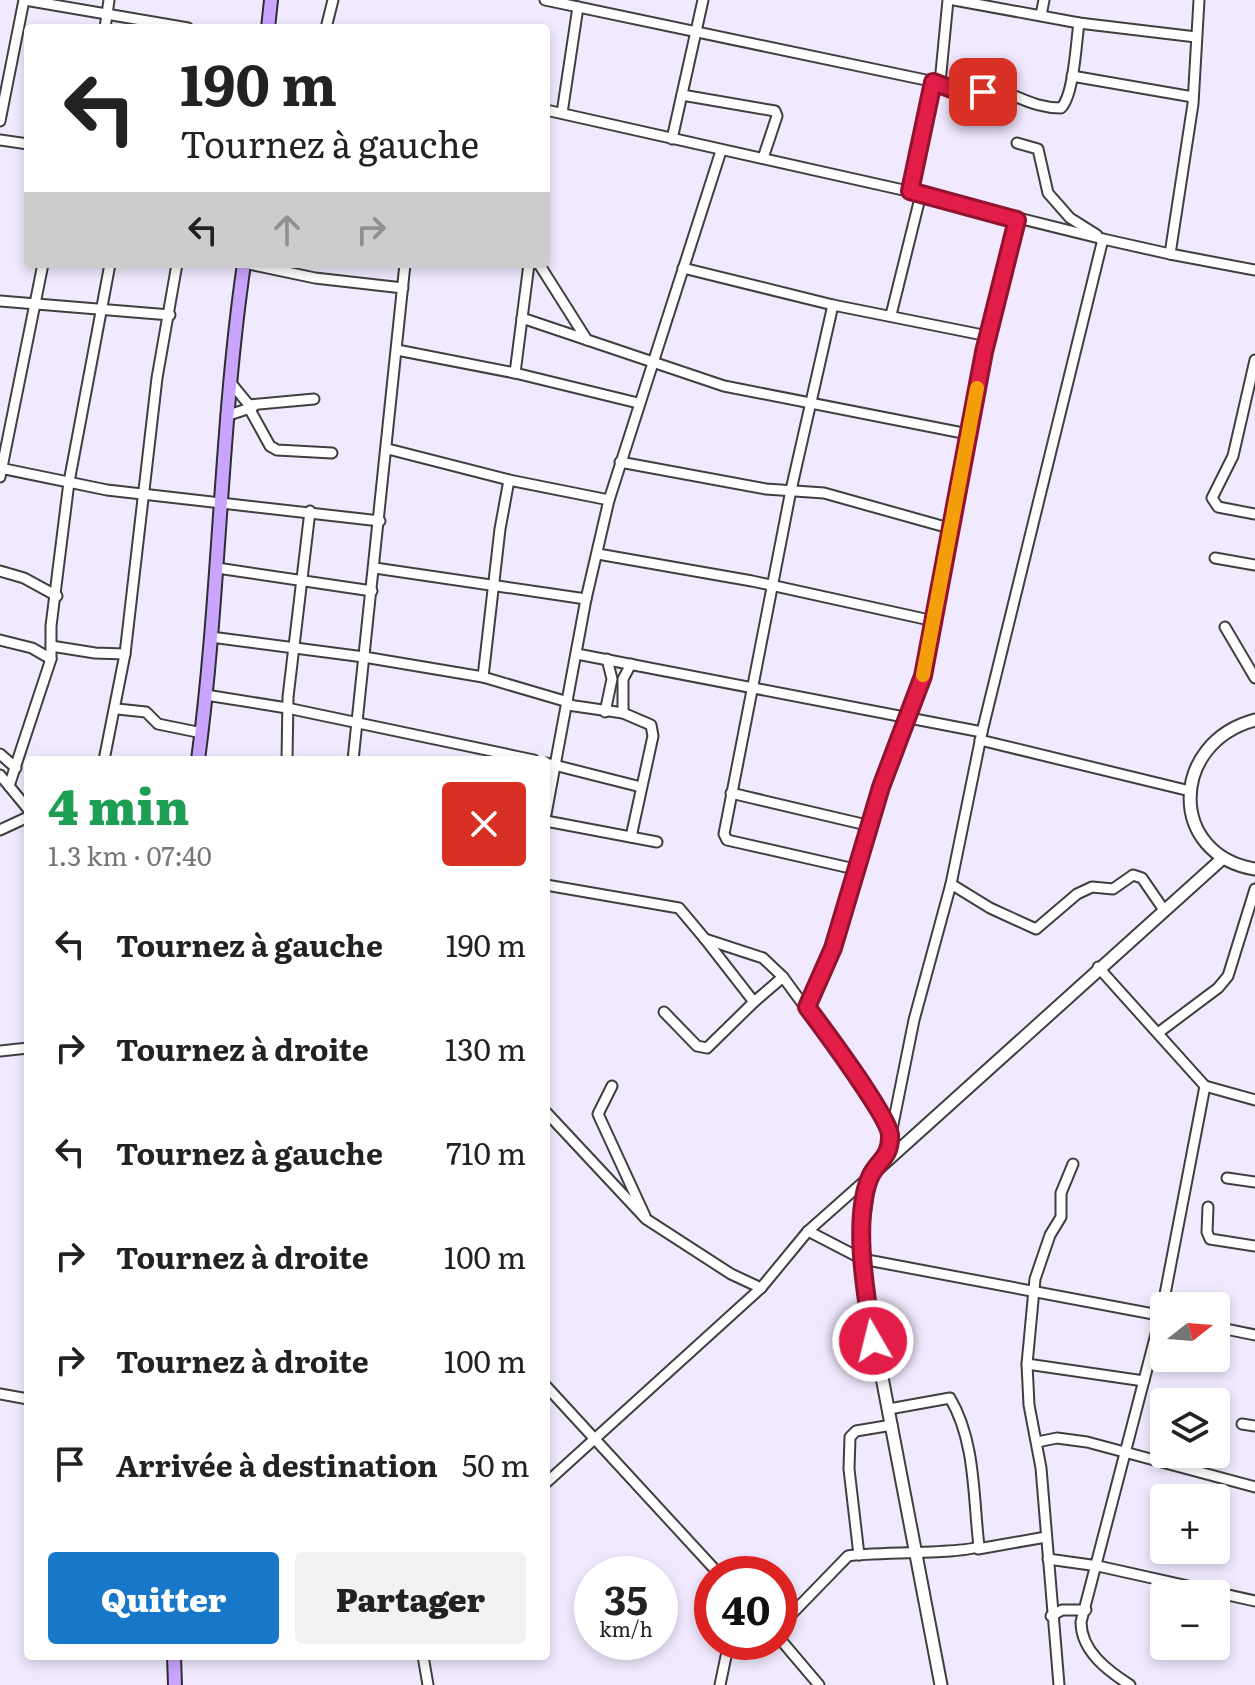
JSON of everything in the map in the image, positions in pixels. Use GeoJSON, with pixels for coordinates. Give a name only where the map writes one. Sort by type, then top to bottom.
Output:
{"type":"FeatureCollection","features":[{"type":"Feature","properties":{"kind":"main road"},"geometry":{"type":"LineString","coordinates":[[268,24],[271,0]]}},
{"type":"Feature","properties":{"kind":"main road"},"geometry":{"type":"LineString","coordinates":[[199,756],[223,502],[226,416],[246,268]]}},
{"type":"Feature","properties":{"kind":"main road"},"geometry":{"type":"LineString","coordinates":[[174,1660],[175,1685]]}},
{"type":"Feature","properties":{"kind":"street"},"geometry":{"type":"LineString","coordinates":[[0,121],[25,0],[168,24]]}},
{"type":"Feature","properties":{"kind":"street"},"geometry":{"type":"LineString","coordinates":[[106,24],[109,0]]}},
{"type":"Feature","properties":{"kind":"street"},"geometry":{"type":"LineString","coordinates":[[327,24],[333,0]]}},
{"type":"Feature","properties":{"kind":"street"},"geometry":{"type":"LineString","coordinates":[[545,0],[578,7],[598,5],[695,32],[952,89],[1015,96],[1026,103],[1058,108],[1066,103],[1079,23]]}},
{"type":"Feature","properties":{"kind":"street"},"geometry":{"type":"LineString","coordinates":[[672,139],[703,0]]}},
{"type":"Feature","properties":{"kind":"street"},"geometry":{"type":"LineString","coordinates":[[910,191],[936,83],[951,0],[1079,23],[1196,37]]}},
{"type":"Feature","properties":{"kind":"street"},"geometry":{"type":"LineString","coordinates":[[1041,15],[1044,0]]}},
{"type":"Feature","properties":{"kind":"street"},"geometry":{"type":"LineString","coordinates":[[1170,254],[1193,97],[1199,0]]}},
{"type":"Feature","properties":{"kind":"street"},"geometry":{"type":"LineString","coordinates":[[562,113],[578,7]]}},
{"type":"Feature","properties":{"kind":"street"},"geometry":{"type":"LineString","coordinates":[[1072,76],[1193,97]]}},
{"type":"Feature","properties":{"kind":"street"},"geometry":{"type":"LineString","coordinates":[[682,95],[775,111],[777,116],[763,158]]}},
{"type":"Feature","properties":{"kind":"street"},"geometry":{"type":"LineString","coordinates":[[550,111],[910,191],[1017,220],[1255,270]]}},
{"type":"Feature","properties":{"kind":"street"},"geometry":{"type":"LineString","coordinates":[[0,140],[24,143]]}},
{"type":"Feature","properties":{"kind":"street"},"geometry":{"type":"LineString","coordinates":[[1017,143],[1038,149],[1048,193],[1070,218],[1103,239]]}},
{"type":"Feature","properties":{"kind":"street"},"geometry":{"type":"LineString","coordinates":[[641,787],[550,765],[568,704],[586,599],[609,500],[721,151]]}},
{"type":"Feature","properties":{"kind":"street"},"geometry":{"type":"LineString","coordinates":[[891,315],[921,194]]}},
{"type":"Feature","properties":{"kind":"street"},"geometry":{"type":"LineString","coordinates":[[807,1007],[822,978],[859,870],[881,787],[909,720],[923,676],[988,336],[1017,220]]}},
{"type":"Feature","properties":{"kind":"street"},"geometry":{"type":"LineString","coordinates":[[886,1159],[914,1020],[951,884],[981,736],[1103,239]]}},
{"type":"Feature","properties":{"kind":"street"},"geometry":{"type":"LineString","coordinates":[[42,268],[1,471],[144,495],[380,521]]}},
{"type":"Feature","properties":{"kind":"street"},"geometry":{"type":"LineString","coordinates":[[9,786],[51,659],[69,482],[109,268]]}},
{"type":"Feature","properties":{"kind":"street"},"geometry":{"type":"LineString","coordinates":[[108,756],[125,654],[157,378],[176,268]]}},
{"type":"Feature","properties":{"kind":"street"},"geometry":{"type":"LineString","coordinates":[[266,268],[315,278],[403,288]]}},
{"type":"Feature","properties":{"kind":"street"},"geometry":{"type":"LineString","coordinates":[[353,756],[405,268]]}},
{"type":"Feature","properties":{"kind":"street"},"geometry":{"type":"LineString","coordinates":[[515,373],[528,268]]}},
{"type":"Feature","properties":{"kind":"street"},"geometry":{"type":"LineString","coordinates":[[542,268],[587,340]]}},
{"type":"Feature","properties":{"kind":"street"},"geometry":{"type":"LineString","coordinates":[[683,268],[833,305],[988,336]]}},
{"type":"Feature","properties":{"kind":"street"},"geometry":{"type":"LineString","coordinates":[[0,301],[170,315]]}},
{"type":"Feature","properties":{"kind":"street"},"geometry":{"type":"LineString","coordinates":[[833,305],[791,490],[775,587],[724,834],[727,840],[859,870]]}},
{"type":"Feature","properties":{"kind":"street"},"geometry":{"type":"LineString","coordinates":[[522,318],[651,364],[724,386],[968,434]]}},
{"type":"Feature","properties":{"kind":"street"},"geometry":{"type":"LineString","coordinates":[[397,350],[515,373],[638,403]]}},
{"type":"Feature","properties":{"kind":"street"},"geometry":{"type":"LineString","coordinates":[[1255,360],[1233,456],[1212,498],[1218,507],[1255,514]]}},
{"type":"Feature","properties":{"kind":"street"},"geometry":{"type":"LineString","coordinates":[[230,380],[245,402],[253,407],[270,446],[277,450],[332,453]]}},
{"type":"Feature","properties":{"kind":"street"},"geometry":{"type":"LineString","coordinates":[[226,416],[253,407],[314,399]]}},
{"type":"Feature","properties":{"kind":"street"},"geometry":{"type":"LineString","coordinates":[[388,449],[509,480],[609,500]]}},
{"type":"Feature","properties":{"kind":"street"},"geometry":{"type":"LineString","coordinates":[[620,462],[738,484],[824,493],[949,528]]}},
{"type":"Feature","properties":{"kind":"street"},"geometry":{"type":"LineString","coordinates":[[483,677],[509,480]]}},
{"type":"Feature","properties":{"kind":"street"},"geometry":{"type":"LineString","coordinates":[[287,756],[287,708],[310,511]]}},
{"type":"Feature","properties":{"kind":"street"},"geometry":{"type":"LineString","coordinates":[[598,554],[934,621]]}},
{"type":"Feature","properties":{"kind":"street"},"geometry":{"type":"LineString","coordinates":[[1215,558],[1255,565]]}},
{"type":"Feature","properties":{"kind":"street"},"geometry":{"type":"LineString","coordinates":[[217,568],[372,591]]}},
{"type":"Feature","properties":{"kind":"street"},"geometry":{"type":"LineString","coordinates":[[375,568],[586,599]]}},
{"type":"Feature","properties":{"kind":"street"},"geometry":{"type":"LineString","coordinates":[[0,571],[24,578],[57,596]]}},
{"type":"Feature","properties":{"kind":"street"},"geometry":{"type":"LineString","coordinates":[[1225,627],[1255,678]]}},
{"type":"Feature","properties":{"kind":"street"},"geometry":{"type":"LineString","coordinates":[[211,637],[364,657],[483,677],[568,704],[623,713],[648,723],[653,730],[631,837]]}},
{"type":"Feature","properties":{"kind":"street"},"geometry":{"type":"LineString","coordinates":[[0,640],[32,648],[51,659]]}},
{"type":"Feature","properties":{"kind":"street"},"geometry":{"type":"LineString","coordinates":[[51,646],[125,654]]}},
{"type":"Feature","properties":{"kind":"street"},"geometry":{"type":"LineString","coordinates":[[577,654],[981,736],[1190,791]]}},
{"type":"Feature","properties":{"kind":"street"},"geometry":{"type":"LineString","coordinates":[[605,712],[612,679],[607,659]]}},
{"type":"Feature","properties":{"kind":"street"},"geometry":{"type":"LineString","coordinates":[[623,713],[623,679],[631,664]]}},
{"type":"Feature","properties":{"kind":"street"},"geometry":{"type":"LineString","coordinates":[[206,695],[287,708],[515,756]]}},
{"type":"Feature","properties":{"kind":"street"},"geometry":{"type":"LineString","coordinates":[[117,709],[146,712],[158,724],[202,733]]}},
{"type":"Feature","properties":{"kind":"street"},"geometry":{"type":"LineString","coordinates":[[1254,872],[1223,858],[1205,840],[1193,817],[1190,791],[1195,766],[1209,744],[1229,728],[1255,720]]}},
{"type":"Feature","properties":{"kind":"street"},"geometry":{"type":"LineString","coordinates":[[0,754],[16,768]]}},
{"type":"Feature","properties":{"kind":"street"},"geometry":{"type":"LineString","coordinates":[[0,775],[24,804]]}},
{"type":"Feature","properties":{"kind":"street"},"geometry":{"type":"LineString","coordinates":[[731,793],[871,826]]}},
{"type":"Feature","properties":{"kind":"street"},"geometry":{"type":"LineString","coordinates":[[0,830],[24,819]]}},
{"type":"Feature","properties":{"kind":"street"},"geometry":{"type":"LineString","coordinates":[[550,822],[657,842]]}},
{"type":"Feature","properties":{"kind":"street"},"geometry":{"type":"LineString","coordinates":[[550,1479],[761,1288],[808,1231],[1098,967],[1223,858]]}},
{"type":"Feature","properties":{"kind":"street"},"geometry":{"type":"LineString","coordinates":[[951,884],[990,908],[1036,929],[1041,928],[1077,894],[1092,887],[1113,889],[1133,875],[1142,878],[1164,910]]}},
{"type":"Feature","properties":{"kind":"street"},"geometry":{"type":"LineString","coordinates":[[550,886],[679,908],[754,1002]]}},
{"type":"Feature","properties":{"kind":"street"},"geometry":{"type":"LineString","coordinates":[[1158,1033],[1218,988],[1228,976],[1255,889]]}},
{"type":"Feature","properties":{"kind":"street"},"geometry":{"type":"LineString","coordinates":[[705,939],[763,958],[783,977],[860,1082],[890,1133]]}},
{"type":"Feature","properties":{"kind":"street"},"geometry":{"type":"LineString","coordinates":[[1098,967],[1205,1086],[1255,1100]]}},
{"type":"Feature","properties":{"kind":"street"},"geometry":{"type":"LineString","coordinates":[[664,1012],[697,1046],[707,1048],[783,977]]}},
{"type":"Feature","properties":{"kind":"street"},"geometry":{"type":"LineString","coordinates":[[0,1051],[24,1048]]}},
{"type":"Feature","properties":{"kind":"street"},"geometry":{"type":"LineString","coordinates":[[612,1086],[598,1114],[614,1142],[646,1219]]}},
{"type":"Feature","properties":{"kind":"street"},"geometry":{"type":"LineString","coordinates":[[1166,1292],[1205,1086]]}},
{"type":"Feature","properties":{"kind":"street"},"geometry":{"type":"LineString","coordinates":[[550,1116],[646,1219],[731,1274],[761,1288]]}},
{"type":"Feature","properties":{"kind":"street"},"geometry":{"type":"LineString","coordinates":[[1059,1685],[1027,1364],[1035,1279],[1050,1235],[1061,1217],[1059,1200],[1073,1164]]}},
{"type":"Feature","properties":{"kind":"street"},"geometry":{"type":"LineString","coordinates":[[870,1176],[862,1259],[873,1341],[889,1409],[941,1685]]}},
{"type":"Feature","properties":{"kind":"street"},"geometry":{"type":"LineString","coordinates":[[1227,1178],[1255,1182]]}},
{"type":"Feature","properties":{"kind":"street"},"geometry":{"type":"LineString","coordinates":[[1208,1207],[1207,1232],[1210,1239],[1255,1246]]}},
{"type":"Feature","properties":{"kind":"street"},"geometry":{"type":"LineString","coordinates":[[808,1231],[862,1259],[1150,1314]]}},
{"type":"Feature","properties":{"kind":"street"},"geometry":{"type":"LineString","coordinates":[[1230,1330],[1255,1335]]}},
{"type":"Feature","properties":{"kind":"street"},"geometry":{"type":"LineString","coordinates":[[1130,1685],[1100,1663],[1083,1636],[1081,1622],[1150,1359]]}},
{"type":"Feature","properties":{"kind":"street"},"geometry":{"type":"LineString","coordinates":[[1027,1364],[1144,1381]]}},
{"type":"Feature","properties":{"kind":"street"},"geometry":{"type":"LineString","coordinates":[[550,1390],[702,1556]]}},
{"type":"Feature","properties":{"kind":"street"},"geometry":{"type":"LineString","coordinates":[[0,1394],[24,1398]]}},
{"type":"Feature","properties":{"kind":"street"},"geometry":{"type":"LineString","coordinates":[[889,1409],[950,1398],[965,1436],[972,1473],[978,1549]]}},
{"type":"Feature","properties":{"kind":"street"},"geometry":{"type":"LineString","coordinates":[[1242,1424],[1255,1426]]}},
{"type":"Feature","properties":{"kind":"street"},"geometry":{"type":"LineString","coordinates":[[859,1555],[849,1469],[850,1437],[856,1431],[892,1425]]}},
{"type":"Feature","properties":{"kind":"street"},"geometry":{"type":"LineString","coordinates":[[1037,1442],[1057,1438],[1087,1442],[1255,1487]]}},
{"type":"Feature","properties":{"kind":"street"},"geometry":{"type":"LineString","coordinates":[[798,1607],[848,1556],[978,1549],[1046,1537]]}},
{"type":"Feature","properties":{"kind":"street"},"geometry":{"type":"LineString","coordinates":[[1048,1559],[1098,1566],[1255,1601]]}},
{"type":"Feature","properties":{"kind":"street"},"geometry":{"type":"LineString","coordinates":[[1051,1616],[1062,1610],[1086,1610]]}},
{"type":"Feature","properties":{"kind":"street"},"geometry":{"type":"LineString","coordinates":[[424,1660],[428,1685]]}},
{"type":"Feature","properties":{"kind":"street"},"geometry":{"type":"LineString","coordinates":[[720,1685],[725,1660]]}},
{"type":"Feature","properties":{"kind":"street"},"geometry":{"type":"LineString","coordinates":[[798,1660],[819,1685]]}},
{"type":"Feature","properties":{"kind":"slow traffic"},"geometry":{"type":"LineString","coordinates":[[923,675],[977,388]]}},
{"type":"Feature","properties":{"kind":"route"},"geometry":{"type":"LineString","coordinates":[[873,1341],[861,1237],[870,1176],[886,1159],[890,1133],[860,1082],[807,1007],[833,948],[859,870],[881,787],[909,720],[915,693],[923,676],[984,352],[1017,220],[910,191],[933,82],[952,89],[983,92]]}}]}
